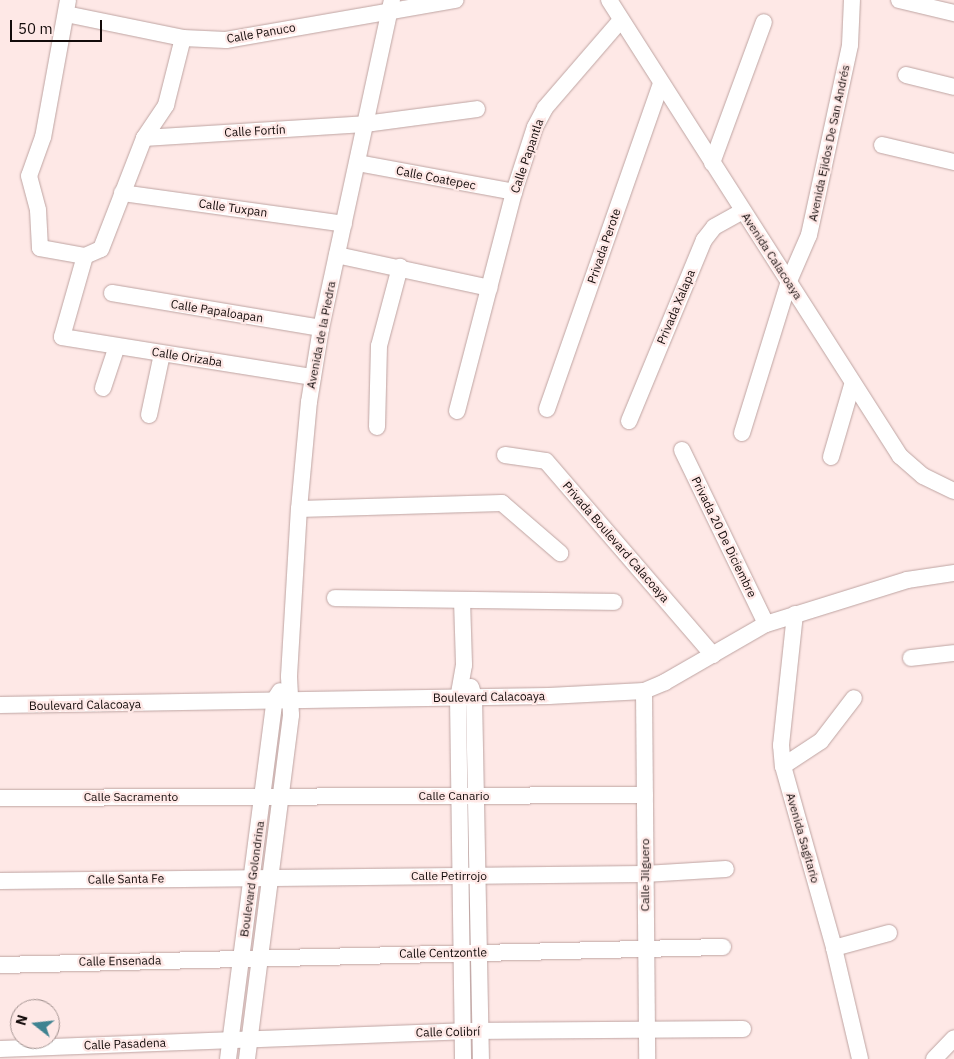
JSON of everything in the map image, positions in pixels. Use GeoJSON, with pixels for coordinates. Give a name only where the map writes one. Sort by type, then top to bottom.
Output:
{"type":"FeatureCollection","features":[{"type":"Feature","properties":{"kind":"street","name":"Calle Panuco"},"geometry":{"type":"LineString","coordinates":[[67,7],[183,38],[226,40],[391,5],[456,0]]}},
{"type":"Feature","properties":{"kind":"street","name":"Avenida Calacoaya"},"geometry":{"type":"LineString","coordinates":[[608,0],[789,281],[852,385],[912,468],[939,486],[954,491]]}},
{"type":"Feature","properties":{"kind":"street","name":"Avenida Ejidos De San Andrés"},"geometry":{"type":"LineString","coordinates":[[742,433],[789,281],[809,235],[850,45],[852,0]]}},
{"type":"Feature","properties":{"kind":"street"},"geometry":{"type":"LineString","coordinates":[[899,0],[954,13]]}},
{"type":"Feature","properties":{"kind":"street","name":"Avenida de la Piedra"},"geometry":{"type":"LineString","coordinates":[[283,699],[289,676],[299,509],[313,376],[321,328],[391,5]]}},
{"type":"Feature","properties":{"kind":"street"},"geometry":{"type":"LineString","coordinates":[[67,7],[43,137],[29,176],[38,210],[40,248],[85,256],[101,249],[144,138],[166,105],[183,38]]}},
{"type":"Feature","properties":{"kind":"street","name":"Calle Papantla"},"geometry":{"type":"LineString","coordinates":[[457,411],[514,192],[535,127],[545,108],[621,20]]}},
{"type":"Feature","properties":{"kind":"street"},"geometry":{"type":"LineString","coordinates":[[712,163],[764,22]]}},
{"type":"Feature","properties":{"kind":"street"},"geometry":{"type":"LineString","coordinates":[[906,75],[954,87]]}},
{"type":"Feature","properties":{"kind":"street","name":"Privada Perote"},"geometry":{"type":"LineString","coordinates":[[547,409],[661,84]]}},
{"type":"Feature","properties":{"kind":"street","name":"Calle Fortín"},"geometry":{"type":"LineString","coordinates":[[144,138],[366,124],[477,109]]}},
{"type":"Feature","properties":{"kind":"street"},"geometry":{"type":"LineString","coordinates":[[882,145],[954,162]]}},
{"type":"Feature","properties":{"kind":"street","name":"Calle Coatepec"},"geometry":{"type":"LineString","coordinates":[[358,163],[514,192]]}},
{"type":"Feature","properties":{"kind":"street","name":"Calle Tuxpan"},"geometry":{"type":"LineString","coordinates":[[122,193],[344,224]]}},
{"type":"Feature","properties":{"kind":"street","name":"Privada Xalapa"},"geometry":{"type":"LineString","coordinates":[[629,421],[704,240],[714,227],[743,211]]}},
{"type":"Feature","properties":{"kind":"street"},"geometry":{"type":"LineString","coordinates":[[337,254],[400,266],[489,288]]}},
{"type":"Feature","properties":{"kind":"street","name":"Calle Orizaba"},"geometry":{"type":"LineString","coordinates":[[85,256],[62,337],[313,376]]}},
{"type":"Feature","properties":{"kind":"street"},"geometry":{"type":"LineString","coordinates":[[377,427],[379,346],[400,266]]}},
{"type":"Feature","properties":{"kind":"street","name":"Calle Papaloapan"},"geometry":{"type":"LineString","coordinates":[[112,293],[321,328]]}},
{"type":"Feature","properties":{"kind":"street"},"geometry":{"type":"LineString","coordinates":[[103,388],[117,346]]}},
{"type":"Feature","properties":{"kind":"street"},"geometry":{"type":"LineString","coordinates":[[149,415],[162,354]]}},
{"type":"Feature","properties":{"kind":"street"},"geometry":{"type":"LineString","coordinates":[[831,458],[852,385]]}},
{"type":"Feature","properties":{"kind":"street","name":"Privada 20 De Diciembre"},"geometry":{"type":"LineString","coordinates":[[682,450],[766,624]]}},
{"type":"Feature","properties":{"kind":"street","name":"Privada Boulevard Calacoaya"},"geometry":{"type":"LineString","coordinates":[[505,455],[546,461],[713,655]]}},
{"type":"Feature","properties":{"kind":"street"},"geometry":{"type":"LineString","coordinates":[[299,509],[502,503],[560,553]]}},
{"type":"Feature","properties":{"kind":"street","name":"Boulevard Calacoaya"},"geometry":{"type":"LineString","coordinates":[[0,705],[613,695],[644,691],[666,682],[766,624],[907,580],[954,574]]}},
{"type":"Feature","properties":{"kind":"street"},"geometry":{"type":"LineString","coordinates":[[335,598],[614,602]]}},
{"type":"Feature","properties":{"kind":"street"},"geometry":{"type":"LineString","coordinates":[[462,600],[468,796],[478,876],[481,1059]]}},
{"type":"Feature","properties":{"kind":"street","name":"Avenida Sagitario"},"geometry":{"type":"LineString","coordinates":[[795,614],[781,745],[783,766],[834,948],[860,1059]]}},
{"type":"Feature","properties":{"kind":"street"},"geometry":{"type":"LineString","coordinates":[[910,658],[954,652]]}},
{"type":"Feature","properties":{"kind":"street","name":"Calle Jilguero"},"geometry":{"type":"LineString","coordinates":[[644,691],[647,1059]]}},
{"type":"Feature","properties":{"kind":"street"},"geometry":{"type":"LineString","coordinates":[[783,766],[821,741],[854,698]]}},
{"type":"Feature","properties":{"kind":"street","name":"Boulevard Golondrina"},"geometry":{"type":"LineString","coordinates":[[228,1059],[263,796],[283,699]]}},
{"type":"Feature","properties":{"kind":"street","name":"Boulevard Golondrina"},"geometry":{"type":"LineString","coordinates":[[248,1059],[281,796],[283,699]]}},
{"type":"Feature","properties":{"kind":"street","name":"Calle Canario"},"geometry":{"type":"LineString","coordinates":[[263,796],[645,795]]}},
{"type":"Feature","properties":{"kind":"street","name":"Calle Sacramento"},"geometry":{"type":"LineString","coordinates":[[0,798],[263,796]]}},
{"type":"Feature","properties":{"kind":"street"},"geometry":{"type":"LineString","coordinates":[[463,1059],[461,876],[468,796]]}},
{"type":"Feature","properties":{"kind":"street","name":"Calle Petirrojo"},"geometry":{"type":"LineString","coordinates":[[252,877],[645,874],[726,870]]}},
{"type":"Feature","properties":{"kind":"street","name":"Calle Santa Fe"},"geometry":{"type":"LineString","coordinates":[[0,881],[252,877]]}},
{"type":"Feature","properties":{"kind":"street"},"geometry":{"type":"LineString","coordinates":[[834,948],[889,934]]}},
{"type":"Feature","properties":{"kind":"street","name":"Calle Centzontle"},"geometry":{"type":"LineString","coordinates":[[240,958],[723,947]]}},
{"type":"Feature","properties":{"kind":"street","name":"Calle Ensenada"},"geometry":{"type":"LineString","coordinates":[[0,964],[240,958]]}},
{"type":"Feature","properties":{"kind":"street","name":"Calle Colibrí"},"geometry":{"type":"LineString","coordinates":[[250,1037],[463,1031],[743,1029]]}},
{"type":"Feature","properties":{"kind":"street","name":"Calle Pasadena"},"geometry":{"type":"LineString","coordinates":[[0,1049],[250,1037]]}},
{"type":"Feature","properties":{"kind":"street"},"geometry":{"type":"LineString","coordinates":[[934,1059],[954,1038]]}}]}
